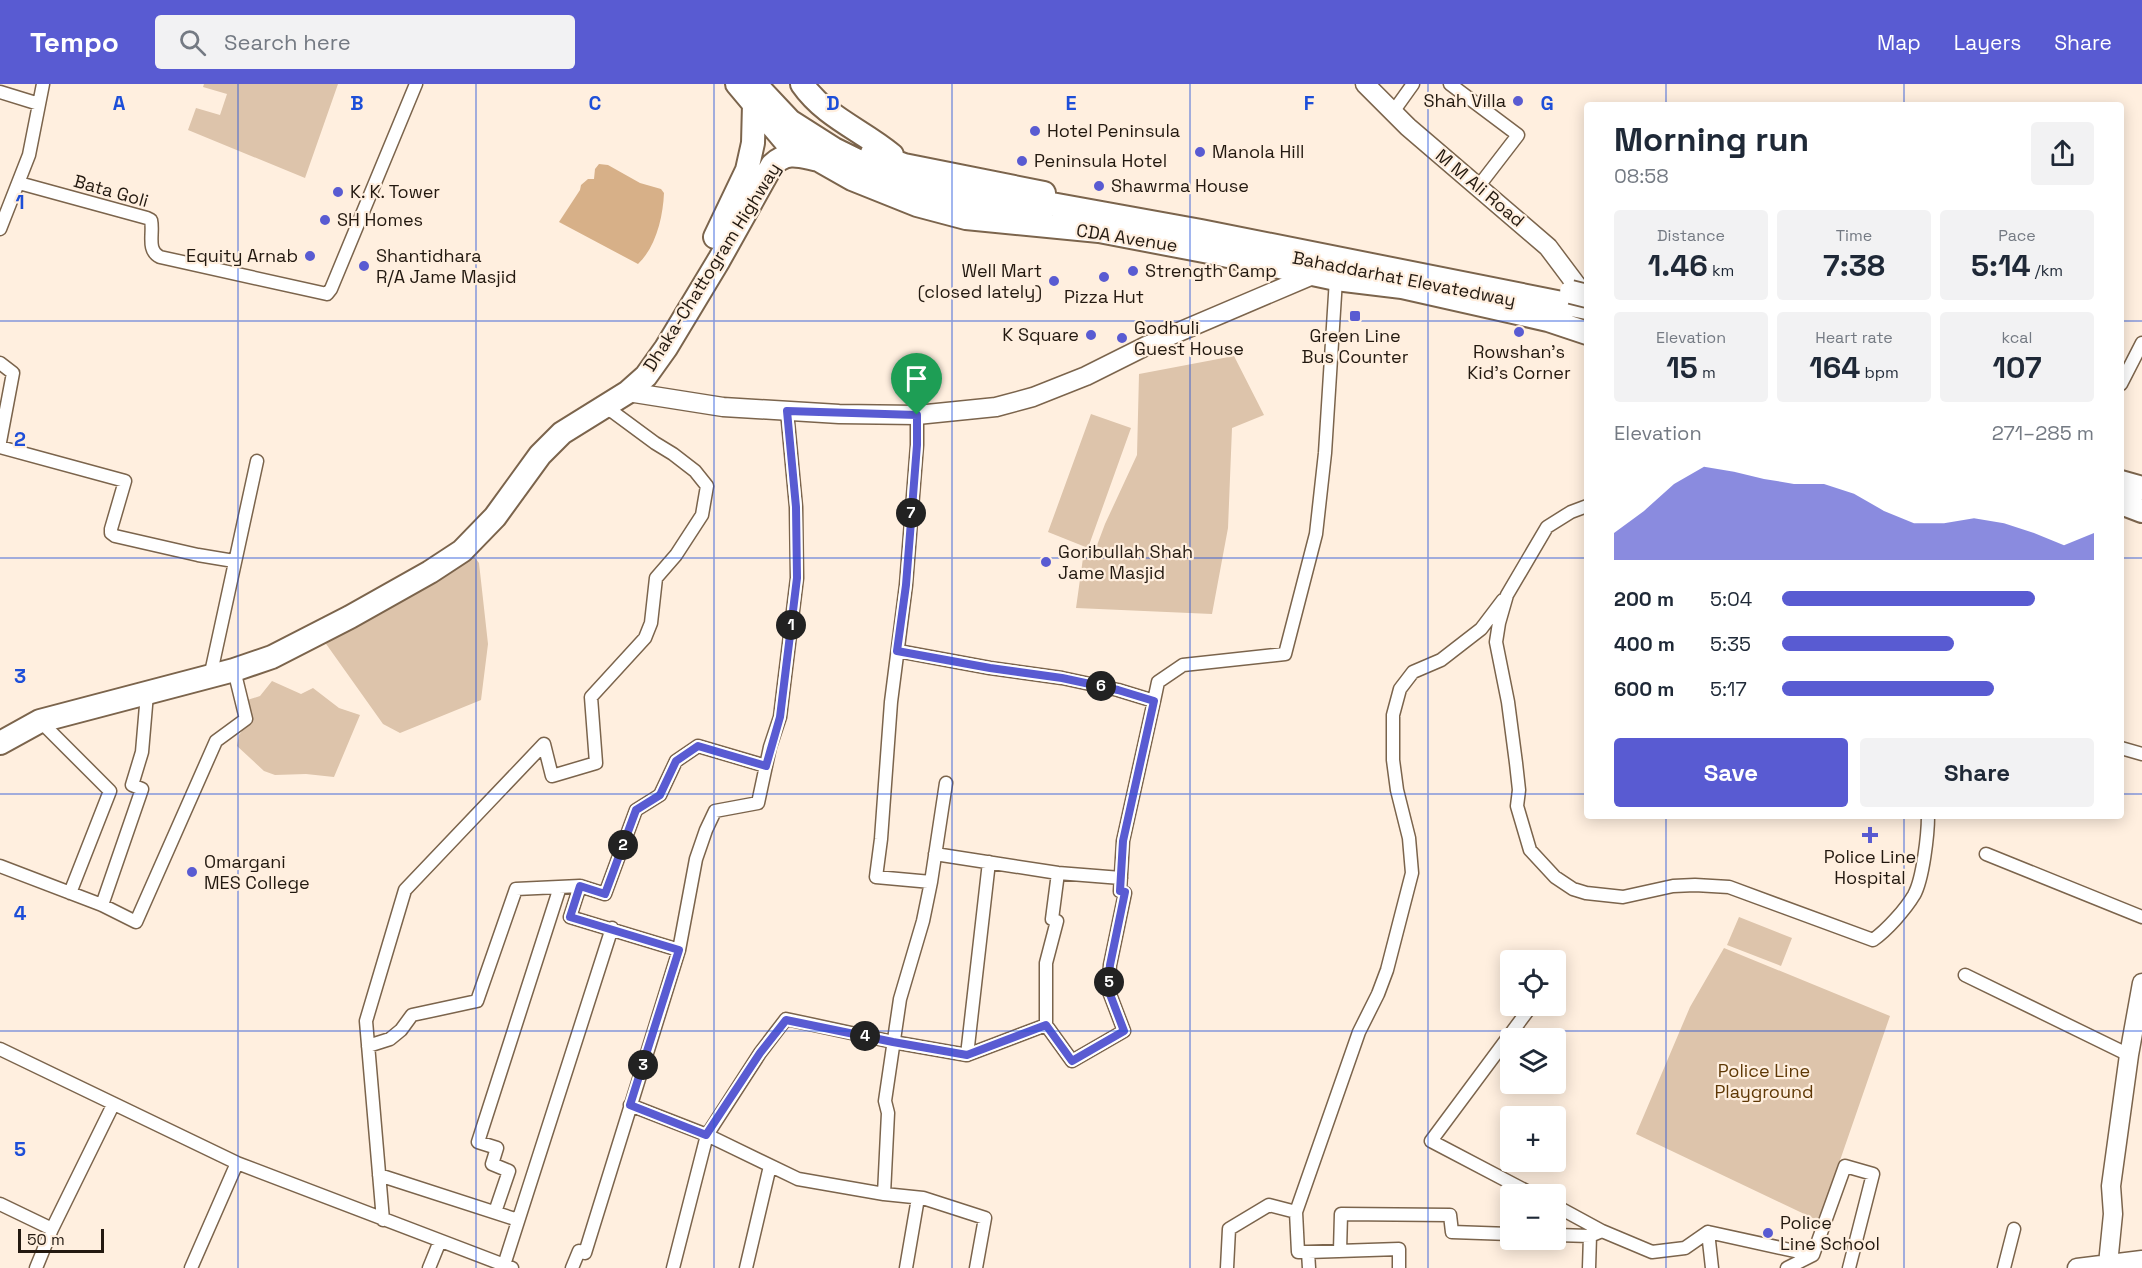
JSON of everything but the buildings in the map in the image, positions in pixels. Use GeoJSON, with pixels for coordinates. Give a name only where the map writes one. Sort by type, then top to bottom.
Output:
{"type":"FeatureCollection","features":[{"type":"Feature","properties":{"kind":"highway","name":"CDA Avenue"},"geometry":{"type":"LineString","coordinates":[[737,84],[754,94],[785,141],[852,179],[917,206],[966,218],[1099,231],[1326,276],[1414,290],[1548,320],[1584,332]]}},
{"type":"Feature","properties":{"kind":"highway","name":"Bahaddarhat Elevatedway"},"geometry":{"type":"LineString","coordinates":[[765,84],[797,117],[841,146],[907,174],[1007,196],[1201,231],[1584,307]]}},
{"type":"Feature","properties":{"kind":"highway","name":"CDA Avenue"},"geometry":{"type":"LineString","coordinates":[[776,84],[788,100],[815,122],[865,150],[904,165],[1169,217],[1316,250],[1583,297]]}},
{"type":"Feature","properties":{"kind":"highway"},"geometry":{"type":"LineString","coordinates":[[802,84],[807,92],[836,119],[886,150],[904,165]]}},
{"type":"Feature","properties":{"kind":"highway","name":"Bahaddarhat Elevatedway"},"geometry":{"type":"LineString","coordinates":[[754,94],[790,121],[834,149],[902,182],[1001,205],[1194,237],[1584,316]]}},
{"type":"Feature","properties":{"kind":"highway"},"geometry":{"type":"LineString","coordinates":[[0,731],[48,706],[220,671],[297,634],[394,581],[440,552],[495,496],[550,426],[565,414],[605,394],[642,360],[705,256],[747,170],[753,143],[754,94]]}},
{"type":"Feature","properties":{"kind":"highway","name":"Dhaka-Chattogram Highway"},"geometry":{"type":"LineString","coordinates":[[0,743],[40,721],[147,694],[272,657],[430,572],[462,551],[495,517],[540,455],[555,440],[580,420],[628,392],[646,376],[666,348],[719,260],[772,165],[782,156],[791,154],[819,160]]}},
{"type":"Feature","properties":{"kind":"highway"},"geometry":{"type":"LineString","coordinates":[[1205,218],[1583,297]]}},
{"type":"Feature","properties":{"kind":"highway"},"geometry":{"type":"LineString","coordinates":[[2124,483],[2142,488]]}},
{"type":"Feature","properties":{"kind":"highway"},"geometry":{"type":"LineString","coordinates":[[2124,493],[2142,499]]}},
{"type":"Feature","properties":{"kind":"highway"},"geometry":{"type":"LineString","coordinates":[[2124,504],[2142,511]]}},
{"type":"Feature","properties":{"kind":"highway"},"geometry":{"type":"LineString","coordinates":[[2124,517],[2142,523]]}},
{"type":"Feature","properties":{"kind":"street"},"geometry":{"type":"LineString","coordinates":[[0,230],[29,155],[43,84]]}},
{"type":"Feature","properties":{"kind":"street","name":"Bata Goli"},"geometry":{"type":"LineString","coordinates":[[19,183],[151,220],[152,249],[154,254],[160,257],[327,294],[416,84]]}},
{"type":"Feature","properties":{"kind":"street","name":"M M Ali Road"},"geometry":{"type":"LineString","coordinates":[[1365,84],[1408,127],[1548,247],[1583,297]]}},
{"type":"Feature","properties":{"kind":"street"},"geometry":{"type":"LineString","coordinates":[[1393,112],[1413,84]]}},
{"type":"Feature","properties":{"kind":"street"},"geometry":{"type":"LineString","coordinates":[[1450,84],[1518,135],[1478,187]]}},
{"type":"Feature","properties":{"kind":"street"},"geometry":{"type":"LineString","coordinates":[[0,92],[39,104]]}},
{"type":"Feature","properties":{"kind":"street"},"geometry":{"type":"LineString","coordinates":[[628,392],[723,407],[787,411],[917,415],[979,410],[1012,404],[1033,397],[1086,376],[1146,346],[1326,276],[1325,453],[1316,534],[1285,654],[1183,665],[1158,682],[1123,841],[1120,891],[1125,892],[1110,965],[1108,989],[1124,1031],[1072,1061],[1046,1025],[1046,963],[1057,921],[1052,919],[1058,873]]}},
{"type":"Feature","properties":{"kind":"street"},"geometry":{"type":"LineString","coordinates":[[2124,378],[2142,343]]}},
{"type":"Feature","properties":{"kind":"street"},"geometry":{"type":"LineString","coordinates":[[0,363],[13,373],[0,442]]}},
{"type":"Feature","properties":{"kind":"street"},"geometry":{"type":"LineString","coordinates":[[383,1220],[367,1017],[405,890],[544,744],[552,776],[597,763],[591,697],[645,638],[651,623],[656,578],[676,555],[702,515],[707,486],[695,471],[619,416],[604,408]]}},
{"type":"Feature","properties":{"kind":"street"},"geometry":{"type":"LineString","coordinates":[[572,1268],[579,1251],[585,1254],[679,950],[696,859],[710,820],[715,811],[758,803],[780,717],[797,578],[796,507],[787,411]]}},
{"type":"Feature","properties":{"kind":"street"},"geometry":{"type":"LineString","coordinates":[[917,415],[917,445],[906,585],[891,702],[876,877],[930,882]]}},
{"type":"Feature","properties":{"kind":"street"},"geometry":{"type":"LineString","coordinates":[[0,447],[125,481],[111,529],[111,533],[116,536],[234,561]]}},
{"type":"Feature","properties":{"kind":"street"},"geometry":{"type":"LineString","coordinates":[[0,866],[102,905],[136,921],[216,741],[246,719],[220,671],[234,561],[257,461]]}},
{"type":"Feature","properties":{"kind":"street"},"geometry":{"type":"LineString","coordinates":[[1399,1268],[1399,1249],[1298,1252],[1296,1212],[1359,1032],[1387,970],[1412,873],[1409,838],[1397,790],[1393,760],[1393,715],[1400,689],[1413,672],[1441,660],[1480,629],[1508,595],[1547,527],[1571,512],[1584,507]]}},
{"type":"Feature","properties":{"kind":"street"},"geometry":{"type":"LineString","coordinates":[[1508,595],[1496,642],[1508,702],[1516,763],[1519,790],[1517,806],[1530,850],[1555,877],[1573,889],[1586,893],[1623,897],[1672,886],[1729,887],[1873,940],[1885,932],[1915,894],[1928,819]]}},
{"type":"Feature","properties":{"kind":"street"},"geometry":{"type":"LineString","coordinates":[[897,651],[1062,678],[1118,690],[1154,701]]}},
{"type":"Feature","properties":{"kind":"street"},"geometry":{"type":"LineString","coordinates":[[102,905],[142,789],[132,785],[142,752],[147,694]]}},
{"type":"Feature","properties":{"kind":"street"},"geometry":{"type":"LineString","coordinates":[[40,721],[110,791],[70,893]]}},
{"type":"Feature","properties":{"kind":"street"},"geometry":{"type":"LineString","coordinates":[[368,1046],[390,1039],[401,1030],[412,1015],[477,1001],[516,889],[580,886],[605,894],[636,810],[660,795],[676,761],[698,746],[766,766]]}},
{"type":"Feature","properties":{"kind":"street"},"geometry":{"type":"LineString","coordinates":[[2124,749],[2142,754]]}},
{"type":"Feature","properties":{"kind":"street"},"geometry":{"type":"LineString","coordinates":[[884,1194],[888,1113],[885,1101],[893,1042],[900,999],[923,921],[946,783]]}},
{"type":"Feature","properties":{"kind":"street"},"geometry":{"type":"LineString","coordinates":[[935,854],[1058,873],[1121,878]]}},
{"type":"Feature","properties":{"kind":"street"},"geometry":{"type":"LineString","coordinates":[[1986,854],[2142,917]]}},
{"type":"Feature","properties":{"kind":"street"},"geometry":{"type":"LineString","coordinates":[[967,1055],[989,862]]}},
{"type":"Feature","properties":{"kind":"street"},"geometry":{"type":"LineString","coordinates":[[580,886],[570,917],[679,950]]}},
{"type":"Feature","properties":{"kind":"street"},"geometry":{"type":"LineString","coordinates":[[495,1212],[509,1170],[492,1164],[497,1148],[478,1142],[560,887]]}},
{"type":"Feature","properties":{"kind":"street"},"geometry":{"type":"LineString","coordinates":[[0,1049],[237,1163],[508,1267],[518,1220],[612,928]]}},
{"type":"Feature","properties":{"kind":"street"},"geometry":{"type":"LineString","coordinates":[[1965,975],[2134,1047]]}},
{"type":"Feature","properties":{"kind":"street"},"geometry":{"type":"LineString","coordinates":[[2108,1266],[2113,1214],[2111,1186],[2142,983]]}},
{"type":"Feature","properties":{"kind":"street"},"geometry":{"type":"LineString","coordinates":[[1513,1184],[1431,1141],[1524,1016]]}},
{"type":"Feature","properties":{"kind":"street"},"geometry":{"type":"LineString","coordinates":[[674,1268],[706,1135],[760,1053],[786,1020],[967,1055],[1046,1025]]}},
{"type":"Feature","properties":{"kind":"street"},"geometry":{"type":"LineString","coordinates":[[36,1268],[52,1229],[113,1105]]}},
{"type":"Feature","properties":{"kind":"street"},"geometry":{"type":"LineString","coordinates":[[630,1105],[706,1135],[798,1179],[918,1198],[985,1218],[976,1268]]}},
{"type":"Feature","properties":{"kind":"street"},"geometry":{"type":"LineString","coordinates":[[190,1268],[237,1163]]}},
{"type":"Feature","properties":{"kind":"street"},"geometry":{"type":"LineString","coordinates":[[746,1268],[770,1166]]}},
{"type":"Feature","properties":{"kind":"street"},"geometry":{"type":"LineString","coordinates":[[1787,1268],[1813,1255],[1845,1166],[1873,1174],[1848,1268]]}},
{"type":"Feature","properties":{"kind":"street"},"geometry":{"type":"LineString","coordinates":[[379,1175],[518,1220]]}},
{"type":"Feature","properties":{"kind":"street"},"geometry":{"type":"LineString","coordinates":[[906,1268],[918,1198]]}},
{"type":"Feature","properties":{"kind":"street"},"geometry":{"type":"LineString","coordinates":[[0,1204],[52,1229]]}},
{"type":"Feature","properties":{"kind":"street"},"geometry":{"type":"LineString","coordinates":[[1227,1268],[1229,1229],[1269,1205],[1296,1212]]}},
{"type":"Feature","properties":{"kind":"street"},"geometry":{"type":"LineString","coordinates":[[1566,1211],[1602,1231],[1652,1252],[1685,1248],[1708,1232],[1813,1255]]}},
{"type":"Feature","properties":{"kind":"street"},"geometry":{"type":"LineString","coordinates":[[1340,1251],[1341,1214],[1450,1215],[1452,1232],[1500,1234]]}},
{"type":"Feature","properties":{"kind":"street"},"geometry":{"type":"LineString","coordinates":[[2004,1268],[2014,1229]]}},
{"type":"Feature","properties":{"kind":"street"},"geometry":{"type":"LineString","coordinates":[[1566,1235],[1590,1236],[1602,1231]]}},
{"type":"Feature","properties":{"kind":"street"},"geometry":{"type":"LineString","coordinates":[[1708,1232],[1712,1268]]}},
{"type":"Feature","properties":{"kind":"street"},"geometry":{"type":"LineString","coordinates":[[1589,1268],[1590,1236]]}},
{"type":"Feature","properties":{"kind":"street"},"geometry":{"type":"LineString","coordinates":[[429,1268],[440,1241]]}},
{"type":"Feature","properties":{"kind":"street"},"geometry":{"type":"LineString","coordinates":[[1308,1252],[1309,1268]]}},
{"type":"Feature","properties":{"kind":"street"},"geometry":{"type":"LineString","coordinates":[[2077,1268],[2108,1266],[2142,1260]]}},
{"type":"Feature","properties":{"kind":"green space"},"geometry":{"type":"Polygon","coordinates":[[[204,84],[338,84],[305,178],[188,130],[196,108],[220,115],[227,94],[203,87],[204,84]]]}},
{"type":"Feature","properties":{"kind":"green space"},"geometry":{"type":"Polygon","coordinates":[[[1234,356],[1264,415],[1232,428],[1228,528],[1212,614],[1076,608],[1083,558],[1093,556],[1137,455],[1139,374],[1234,356]]]}},
{"type":"Feature","properties":{"kind":"green space"},"geometry":{"type":"Polygon","coordinates":[[[1091,414],[1131,428],[1088,548],[1048,532],[1091,414]]]}},
{"type":"Feature","properties":{"kind":"green space"},"geometry":{"type":"Polygon","coordinates":[[[470,551],[479,563],[488,644],[481,700],[400,733],[383,724],[324,641],[470,551]]]}},
{"type":"Feature","properties":{"kind":"green space"},"geometry":{"type":"Polygon","coordinates":[[[272,681],[301,694],[313,688],[339,708],[360,715],[334,777],[306,774],[275,775],[264,771],[237,746],[239,735],[248,723],[244,701],[260,696],[272,681]]]}},
{"type":"Feature","properties":{"kind":"green space"},"geometry":{"type":"Polygon","coordinates":[[[1739,917],[1792,938],[1781,966],[1727,945],[1739,917]]]}},
{"type":"Feature","properties":{"kind":"green space","name":"Police Line Playground"},"geometry":{"type":"Polygon","coordinates":[[[1724,948],[1890,1016],[1819,1221],[1636,1134],[1690,1007],[1724,948]]]}},
{"type":"Feature","properties":{"kind":"shaded area"},"geometry":{"type":"Polygon","coordinates":[[[599,164],[608,165],[640,183],[661,189],[664,193],[662,212],[654,240],[638,264],[559,222],[581,185],[588,179],[594,179],[595,169],[599,164]]]}},
{"type":"Feature","properties":{"kind":"place","name":"Shah Villa"},"geometry":{"type":"Point","coordinates":[1518,101]}},
{"type":"Feature","properties":{"kind":"place","name":"Hotel Peninsula"},"geometry":{"type":"Point","coordinates":[1035,131]}},
{"type":"Feature","properties":{"kind":"place","name":"Manola Hill"},"geometry":{"type":"Point","coordinates":[1200,152]}},
{"type":"Feature","properties":{"kind":"place","name":"Peninsula Hotel"},"geometry":{"type":"Point","coordinates":[1022,161]}},
{"type":"Feature","properties":{"kind":"place","name":"Shawrma House"},"geometry":{"type":"Point","coordinates":[1099,186]}},
{"type":"Feature","properties":{"kind":"place","name":"K. K. Tower"},"geometry":{"type":"Point","coordinates":[338,192]}},
{"type":"Feature","properties":{"kind":"place","name":"SH Homes"},"geometry":{"type":"Point","coordinates":[325,220]}},
{"type":"Feature","properties":{"kind":"place","name":"Equity Arnab"},"geometry":{"type":"Point","coordinates":[310,256]}},
{"type":"Feature","properties":{"kind":"place","name":"Shantidhara R/A Jame Masjid"},"geometry":{"type":"Point","coordinates":[364,266]}},
{"type":"Feature","properties":{"kind":"place","name":"Strength Camp"},"geometry":{"type":"Point","coordinates":[1133,271]}},
{"type":"Feature","properties":{"kind":"place","name":"Pizza Hut"},"geometry":{"type":"Point","coordinates":[1104,277]}},
{"type":"Feature","properties":{"kind":"place","name":"Well Mart (closed lately)"},"geometry":{"type":"Point","coordinates":[1054,281]}},
{"type":"Feature","properties":{"kind":"place","name":"Green Line Bus Counter"},"geometry":{"type":"Point","coordinates":[1355,316]}},
{"type":"Feature","properties":{"kind":"place","name":"Rowshan's Kid's Corner"},"geometry":{"type":"Point","coordinates":[1519,332]}},
{"type":"Feature","properties":{"kind":"place","name":"K Square"},"geometry":{"type":"Point","coordinates":[1091,335]}},
{"type":"Feature","properties":{"kind":"place","name":"Godhuli Guest House"},"geometry":{"type":"Point","coordinates":[1122,338]}},
{"type":"Feature","properties":{"kind":"place","name":"Goribullah Shah Jame Masjid"},"geometry":{"type":"Point","coordinates":[1046,562]}},
{"type":"Feature","properties":{"kind":"place","name":"Police Line Hospital"},"geometry":{"type":"Point","coordinates":[1870,835]}},
{"type":"Feature","properties":{"kind":"place","name":"Omargani MES College"},"geometry":{"type":"Point","coordinates":[192,872]}},
{"type":"Feature","properties":{"kind":"place","name":"Police Line School"},"geometry":{"type":"Point","coordinates":[1768,1233]}},
{"type":"Feature","properties":{"kind":"route"},"geometry":{"type":"LineString","coordinates":[[787,411],[882,416],[917,415],[917,445],[906,585],[897,651],[1062,678],[1118,690],[1154,701],[1123,841],[1120,891],[1125,892],[1110,965],[1108,989],[1124,1031],[1072,1061],[1046,1025],[967,1055],[786,1020],[760,1053],[706,1135],[630,1105],[679,950],[570,917],[580,886],[605,894],[636,810],[660,795],[676,761],[698,746],[766,766],[780,717],[797,578],[796,507],[787,411]]}}]}
